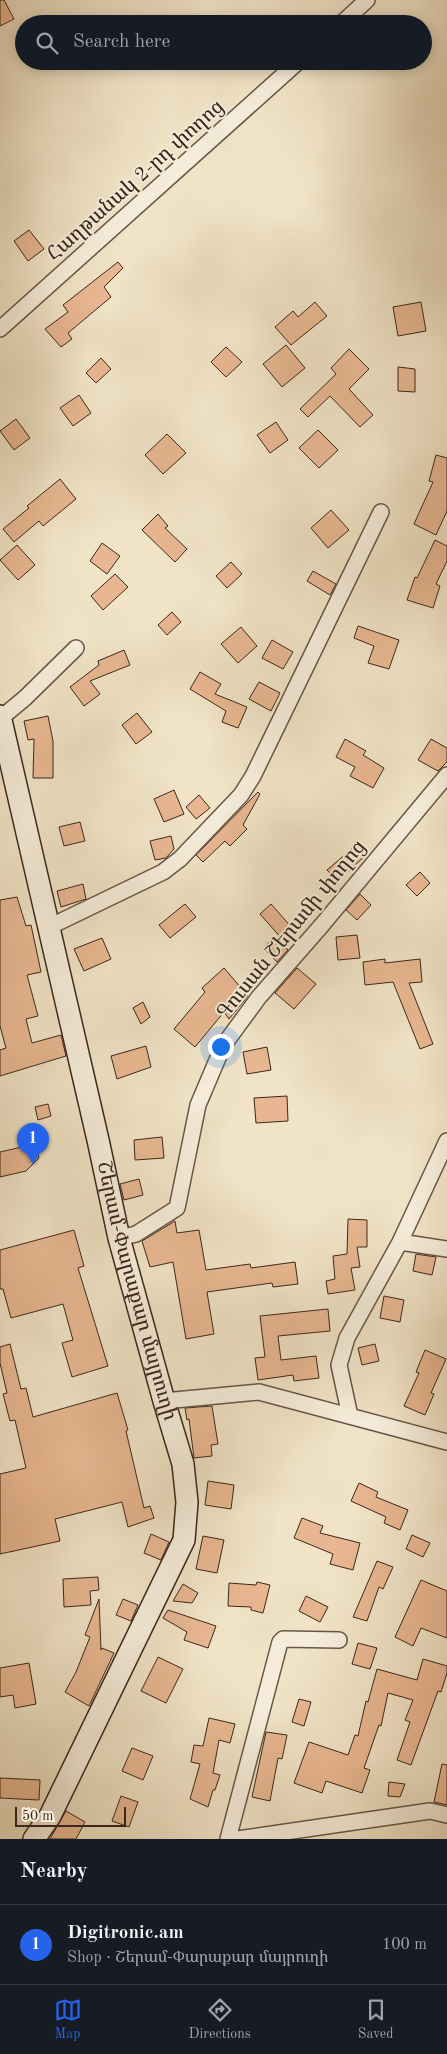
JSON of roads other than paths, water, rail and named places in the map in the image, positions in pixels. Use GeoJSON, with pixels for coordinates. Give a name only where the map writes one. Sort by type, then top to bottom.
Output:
{"type":"FeatureCollection","features":[{"type":"Feature","properties":{"kind":"street"},"geometry":{"type":"LineString","coordinates":[[351,15],[367,0]]}},
{"type":"Feature","properties":{"kind":"street","name":"Հաղթանակ 2-րդ փողոց"},"geometry":{"type":"LineString","coordinates":[[0,329],[289,70]]}},
{"type":"Feature","properties":{"kind":"street"},"geometry":{"type":"LineString","coordinates":[[49,927],[162,872],[180,859],[240,795],[253,776],[381,512]]}},
{"type":"Feature","properties":{"kind":"street"},"geometry":{"type":"LineString","coordinates":[[0,717],[25,698],[76,648]]}},
{"type":"Feature","properties":{"kind":"street","name":"Շերամ-Փարաքար մայրուղի"},"geometry":{"type":"LineString","coordinates":[[0,717],[119,1238],[183,1464],[187,1502],[184,1540],[50,1816],[34,1839]]}},
{"type":"Feature","properties":{"kind":"street","name":"Գուսան Շերամի փողոց"},"geometry":{"type":"LineString","coordinates":[[119,1238],[136,1234],[177,1208],[198,1105],[222,1046],[259,997],[322,925],[447,775]]}},
{"type":"Feature","properties":{"kind":"street"},"geometry":{"type":"LineString","coordinates":[[350,1416],[339,1365],[347,1338],[400,1242],[447,1141]]}},
{"type":"Feature","properties":{"kind":"street"},"geometry":{"type":"LineString","coordinates":[[400,1242],[447,1249]]}},
{"type":"Feature","properties":{"kind":"street"},"geometry":{"type":"LineString","coordinates":[[164,1401],[259,1392],[447,1442]]}},
{"type":"Feature","properties":{"kind":"street"},"geometry":{"type":"LineString","coordinates":[[228,1839],[280,1642],[283,1639],[339,1640]]}},
{"type":"Feature","properties":{"kind":"street"},"geometry":{"type":"LineString","coordinates":[[242,1838],[430,1811],[447,1815]]}},
{"type":"Feature","properties":{"kind":"place","name":"Digitronic.am"},"geometry":{"type":"Point","coordinates":[33,1164]}}]}
